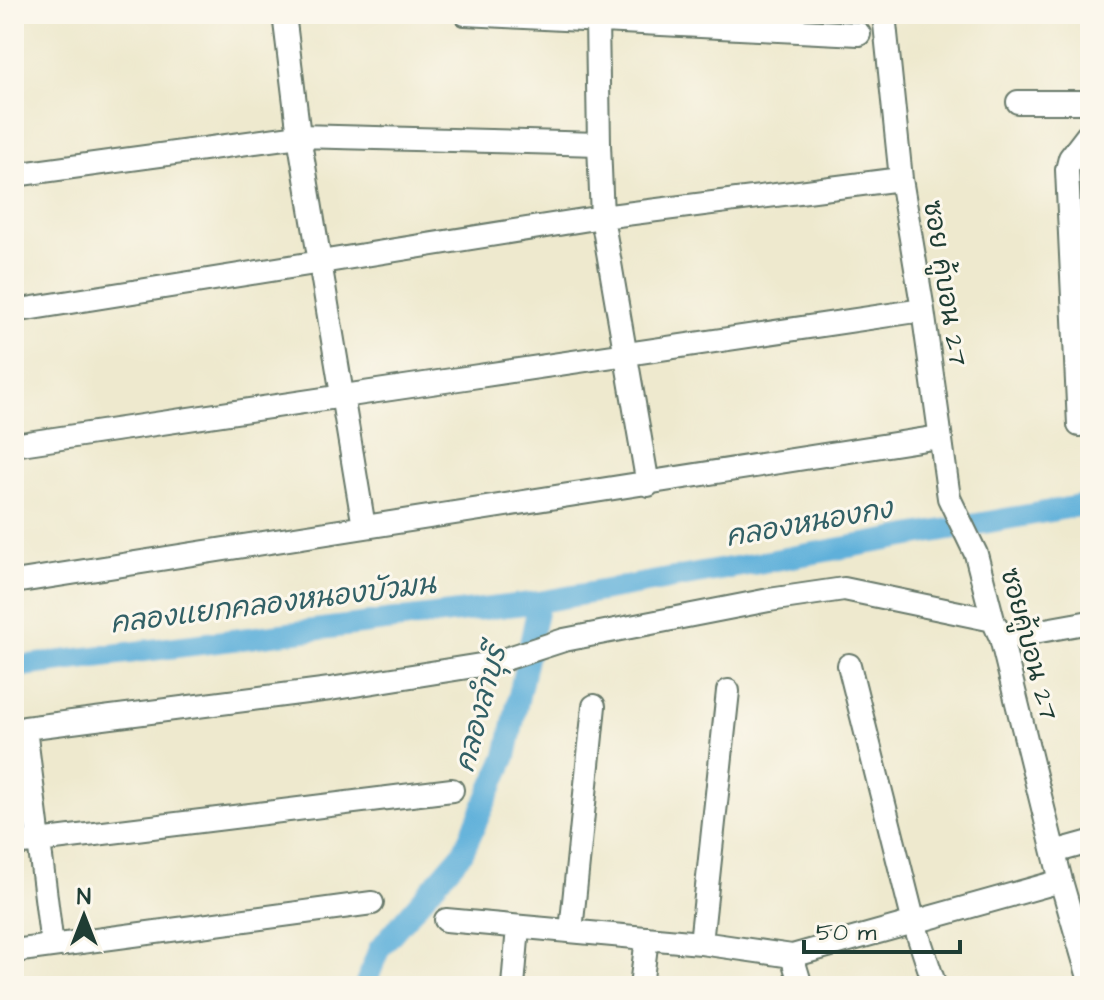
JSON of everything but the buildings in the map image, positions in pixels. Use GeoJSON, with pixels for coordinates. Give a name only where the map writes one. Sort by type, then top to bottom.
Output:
{"type":"FeatureCollection","features":[{"type":"Feature","properties":{"kind":"street"},"geometry":{"type":"LineString","coordinates":[[284,14],[299,136],[364,527]]}},
{"type":"Feature","properties":{"kind":"street"},"geometry":{"type":"LineString","coordinates":[[465,14],[859,34]]}},
{"type":"Feature","properties":{"kind":"street","name":"ซอย คู้บอน 27"},"geometry":{"type":"LineString","coordinates":[[884,14],[901,179],[949,498],[976,554]]}},
{"type":"Feature","properties":{"kind":"street"},"geometry":{"type":"LineString","coordinates":[[597,20],[602,217],[648,485]]}},
{"type":"Feature","properties":{"kind":"street"},"geometry":{"type":"LineString","coordinates":[[1018,102],[1090,102]]}},
{"type":"Feature","properties":{"kind":"street"},"geometry":{"type":"LineString","coordinates":[[1079,425],[1067,170],[1070,158],[1090,132]]}},
{"type":"Feature","properties":{"kind":"street"},"geometry":{"type":"LineString","coordinates":[[14,175],[299,136],[599,144]]}},
{"type":"Feature","properties":{"kind":"street"},"geometry":{"type":"LineString","coordinates":[[14,311],[602,217],[901,179]]}},
{"type":"Feature","properties":{"kind":"street"},"geometry":{"type":"LineString","coordinates":[[14,445],[923,310]]}},
{"type":"Feature","properties":{"kind":"street"},"geometry":{"type":"LineString","coordinates":[[14,582],[939,437]]}},
{"type":"Feature","properties":{"kind":"street","name":"ซอยคู้บอน 27"},"geometry":{"type":"LineString","coordinates":[[976,554],[1061,881],[1088,969]]}},
{"type":"Feature","properties":{"kind":"street"},"geometry":{"type":"LineString","coordinates":[[52,946],[39,840],[20,731],[330,689],[493,663],[564,640],[769,600],[844,589],[997,629],[1090,622]]}},
{"type":"Feature","properties":{"kind":"street"},"geometry":{"type":"LineString","coordinates":[[849,665],[914,923],[935,986]]}},
{"type":"Feature","properties":{"kind":"street"},"geometry":{"type":"LineString","coordinates":[[701,943],[728,691]]}},
{"type":"Feature","properties":{"kind":"street"},"geometry":{"type":"LineString","coordinates":[[571,931],[594,706]]}},
{"type":"Feature","properties":{"kind":"street"},"geometry":{"type":"LineString","coordinates":[[14,844],[452,790]]}},
{"type":"Feature","properties":{"kind":"street"},"geometry":{"type":"LineString","coordinates":[[1054,852],[1090,842]]}},
{"type":"Feature","properties":{"kind":"street"},"geometry":{"type":"LineString","coordinates":[[446,920],[701,943],[792,956],[1061,881]]}},
{"type":"Feature","properties":{"kind":"street"},"geometry":{"type":"LineString","coordinates":[[14,951],[372,903]]}},
{"type":"Feature","properties":{"kind":"street"},"geometry":{"type":"LineString","coordinates":[[513,986],[518,927]]}},
{"type":"Feature","properties":{"kind":"street"},"geometry":{"type":"LineString","coordinates":[[641,986],[647,938]]}},
{"type":"Feature","properties":{"kind":"street"},"geometry":{"type":"LineString","coordinates":[[792,956],[801,986]]}},
{"type":"Feature","properties":{"kind":"waterway","name":"คลองหนองกง"},"geometry":{"type":"LineString","coordinates":[[14,667],[539,602],[1090,504]]}},
{"type":"Feature","properties":{"kind":"waterway","name":"คลองลำบุรี"},"geometry":{"type":"LineString","coordinates":[[365,986],[379,949],[463,852],[506,756],[539,602]]}},
{"type":"Feature","properties":{"kind":"water label","name":"คลองแยกคลองหนองบัวมน"},"geometry":{"type":"Point","coordinates":[273,604]}}]}
